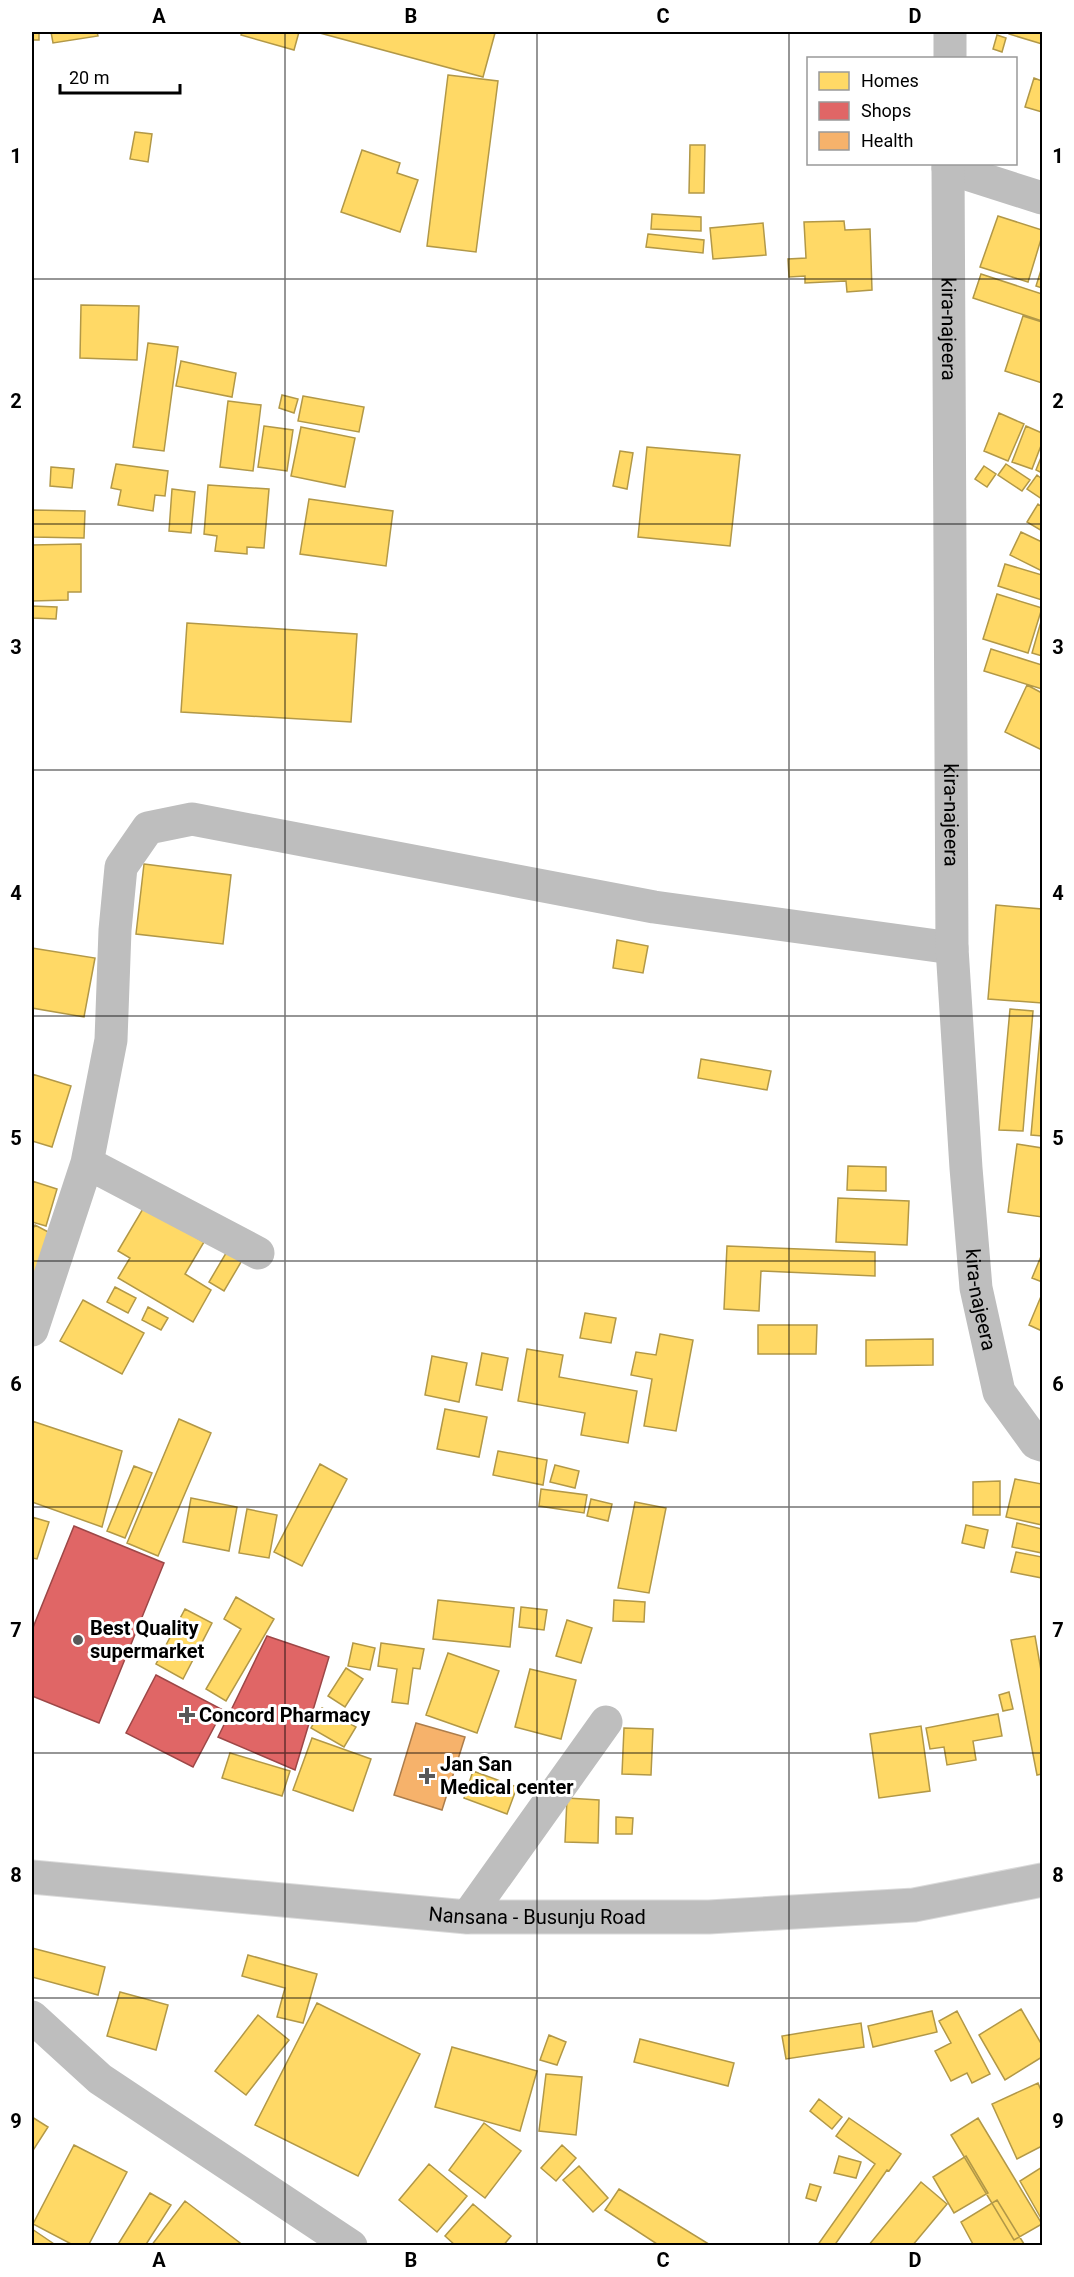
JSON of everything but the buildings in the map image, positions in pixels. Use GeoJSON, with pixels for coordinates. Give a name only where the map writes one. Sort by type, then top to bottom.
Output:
{"type":"FeatureCollection","features":[{"type":"Feature","properties":{"kind":"street"},"geometry":{"type":"LineString","coordinates":[[950,32],[950,57]]}},
{"type":"Feature","properties":{"kind":"street"},"geometry":{"type":"LineString","coordinates":[[948,166],[1042,198]]}},
{"type":"Feature","properties":{"kind":"street","name":"kira-najeera"},"geometry":{"type":"LineString","coordinates":[[948,166],[952,948],[975,1288],[999,1392],[1036,1443],[1042,1445]]}},
{"type":"Feature","properties":{"kind":"street"},"geometry":{"type":"LineString","coordinates":[[32,1330],[87,1163],[111,1040],[115,930],[121,867],[148,828],[192,819],[654,907],[952,948]]}},
{"type":"Feature","properties":{"kind":"street"},"geometry":{"type":"LineString","coordinates":[[87,1163],[258,1253]]}},
{"type":"Feature","properties":{"kind":"street"},"geometry":{"type":"LineString","coordinates":[[467,1917],[606,1722]]}},
{"type":"Feature","properties":{"kind":"street","name":"Nansana - Busunju Road"},"geometry":{"type":"LineString","coordinates":[[32,1876],[467,1917],[709,1917],[902,1906],[1042,1880]]}},
{"type":"Feature","properties":{"kind":"street"},"geometry":{"type":"LineString","coordinates":[[32,2017],[100,2079],[351,2246]]}},
{"type":"Feature","properties":{"kind":"place","name":"Best Quality supermarket"},"geometry":{"type":"Point","coordinates":[78,1640]}},
{"type":"Feature","properties":{"kind":"place","name":"Concord Pharmacy"},"geometry":{"type":"Point","coordinates":[187,1715]}},
{"type":"Feature","properties":{"kind":"place","name":"Jan San Medical center"},"geometry":{"type":"Point","coordinates":[427,1776]}}]}
